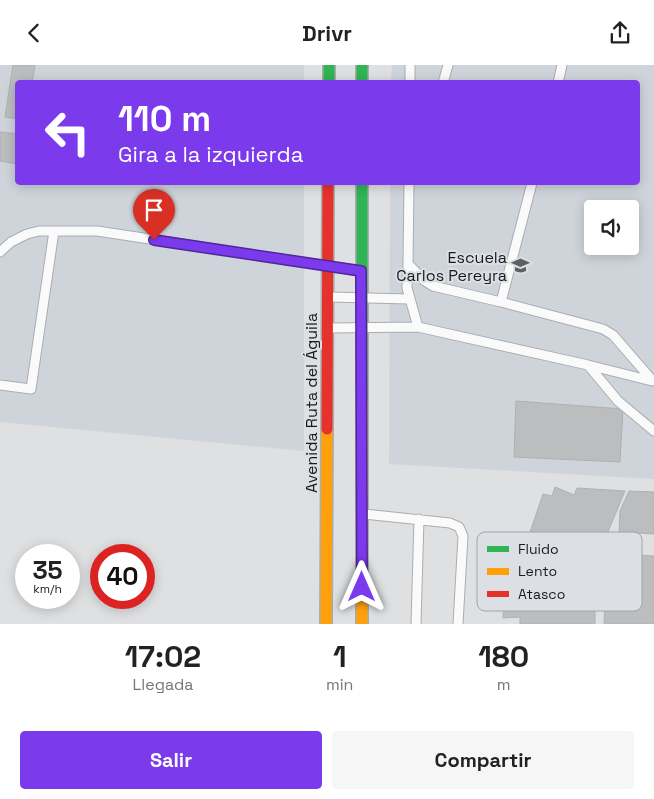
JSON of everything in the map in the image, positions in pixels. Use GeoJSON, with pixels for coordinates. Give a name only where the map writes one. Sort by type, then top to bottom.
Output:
{"type":"FeatureCollection","features":[{"type":"Feature","properties":{"kind":"street"},"geometry":{"type":"LineString","coordinates":[[329,65],[329,80]]}},
{"type":"Feature","properties":{"kind":"street"},"geometry":{"type":"LineString","coordinates":[[362,65],[362,80]]}},
{"type":"Feature","properties":{"kind":"street","name":"Avenida Ruta del Águila"},"geometry":{"type":"LineString","coordinates":[[326,624],[331,482],[327,328],[328,185]]}},
{"type":"Feature","properties":{"kind":"street"},"geometry":{"type":"LineString","coordinates":[[362,185],[357,482],[362,514],[362,624]]}},
{"type":"Feature","properties":{"kind":"lane"},"geometry":{"type":"LineString","coordinates":[[410,65],[410,80]]}},
{"type":"Feature","properties":{"kind":"lane"},"geometry":{"type":"LineString","coordinates":[[444,80],[448,65]]}},
{"type":"Feature","properties":{"kind":"lane"},"geometry":{"type":"LineString","coordinates":[[559,80],[562,65]]}},
{"type":"Feature","properties":{"kind":"lane"},"geometry":{"type":"LineString","coordinates":[[409,185],[408,264],[406,278],[409,299],[418,327]]}},
{"type":"Feature","properties":{"kind":"lane"},"geometry":{"type":"LineString","coordinates":[[409,205],[414,185]]}},
{"type":"Feature","properties":{"kind":"lane"},"geometry":{"type":"LineString","coordinates":[[501,302],[531,185]]}},
{"type":"Feature","properties":{"kind":"lane"},"geometry":{"type":"LineString","coordinates":[[0,252],[12,242],[27,234],[39,231],[96,231],[361,271]]}},
{"type":"Feature","properties":{"kind":"lane"},"geometry":{"type":"LineString","coordinates":[[0,385],[31,389],[54,231]]}},
{"type":"Feature","properties":{"kind":"lane"},"geometry":{"type":"LineString","coordinates":[[408,264],[425,281],[433,286],[603,329],[613,335],[653,381]]}},
{"type":"Feature","properties":{"kind":"lane"},"geometry":{"type":"LineString","coordinates":[[327,297],[409,299]]}},
{"type":"Feature","properties":{"kind":"lane"},"geometry":{"type":"LineString","coordinates":[[327,328],[418,327],[653,381]]}},
{"type":"Feature","properties":{"kind":"lane"},"geometry":{"type":"LineString","coordinates":[[588,365],[618,401],[654,431]]}},
{"type":"Feature","properties":{"kind":"lane"},"geometry":{"type":"LineString","coordinates":[[362,514],[450,523],[456,525],[462,531],[458,624]]}},
{"type":"Feature","properties":{"kind":"lane"},"geometry":{"type":"LineString","coordinates":[[416,624],[419,519]]}},
{"type":"Feature","properties":{"kind":"shaded area"},"geometry":{"type":"Polygon","coordinates":[[[0,65],[304,65],[304,80],[15,80],[15,185],[304,185],[304,451],[0,422],[0,65]]]}},
{"type":"Feature","properties":{"kind":"shaded area","name":"Escuela Carlos Pereyra"},"geometry":{"type":"Polygon","coordinates":[[[392,65],[654,65],[654,479],[389,464],[390,185],[640,185],[640,80],[391,80],[392,65]]]}},
{"type":"Feature","properties":{"kind":"building"},"geometry":{"type":"Polygon","coordinates":[[[13,65],[35,65],[32,80],[15,80],[15,119],[5,117],[13,65]]]}},
{"type":"Feature","properties":{"kind":"building"},"geometry":{"type":"Polygon","coordinates":[[[0,132],[15,134],[15,164],[0,161],[0,132]]]}},
{"type":"Feature","properties":{"kind":"building"},"geometry":{"type":"Polygon","coordinates":[[[516,401],[623,409],[620,462],[514,457],[516,401]]]}},
{"type":"Feature","properties":{"kind":"building"},"geometry":{"type":"Polygon","coordinates":[[[555,487],[574,495],[577,488],[625,491],[608,532],[530,532],[543,494],[552,496],[555,487]]]}},
{"type":"Feature","properties":{"kind":"building"},"geometry":{"type":"Polygon","coordinates":[[[629,491],[654,492],[654,534],[619,532],[620,511],[629,491]]]}},
{"type":"Feature","properties":{"kind":"building"},"geometry":{"type":"Polygon","coordinates":[[[642,555],[654,556],[654,624],[604,624],[605,611],[642,611],[642,555]]]}},
{"type":"Feature","properties":{"kind":"building"},"geometry":{"type":"Polygon","coordinates":[[[503,611],[595,611],[595,624],[520,624],[520,617],[503,618],[503,611]]]}},
{"type":"Feature","properties":{"kind":"traffic: fast"},"geometry":{"type":"LineString","coordinates":[[329,65],[329,80]]}},
{"type":"Feature","properties":{"kind":"traffic: fast"},"geometry":{"type":"LineString","coordinates":[[362,65],[362,80]]}},
{"type":"Feature","properties":{"kind":"traffic: fast"},"geometry":{"type":"LineString","coordinates":[[362,185],[362,402]]}},
{"type":"Feature","properties":{"kind":"traffic: slow"},"geometry":{"type":"LineString","coordinates":[[362,402],[362,624]]}},
{"type":"Feature","properties":{"kind":"traffic: slow"},"geometry":{"type":"LineString","coordinates":[[326,624],[327,429]]}},
{"type":"Feature","properties":{"kind":"traffic: jam"},"geometry":{"type":"LineString","coordinates":[[327,429],[328,185]]}},
{"type":"Feature","properties":{"kind":"place","name":"Escuela Carlos Pereyra"},"geometry":{"type":"Point","coordinates":[521,266]}},
{"type":"Feature","properties":{"kind":"route"},"geometry":{"type":"LineString","coordinates":[[154,240],[361,271],[362,587]]}}]}
